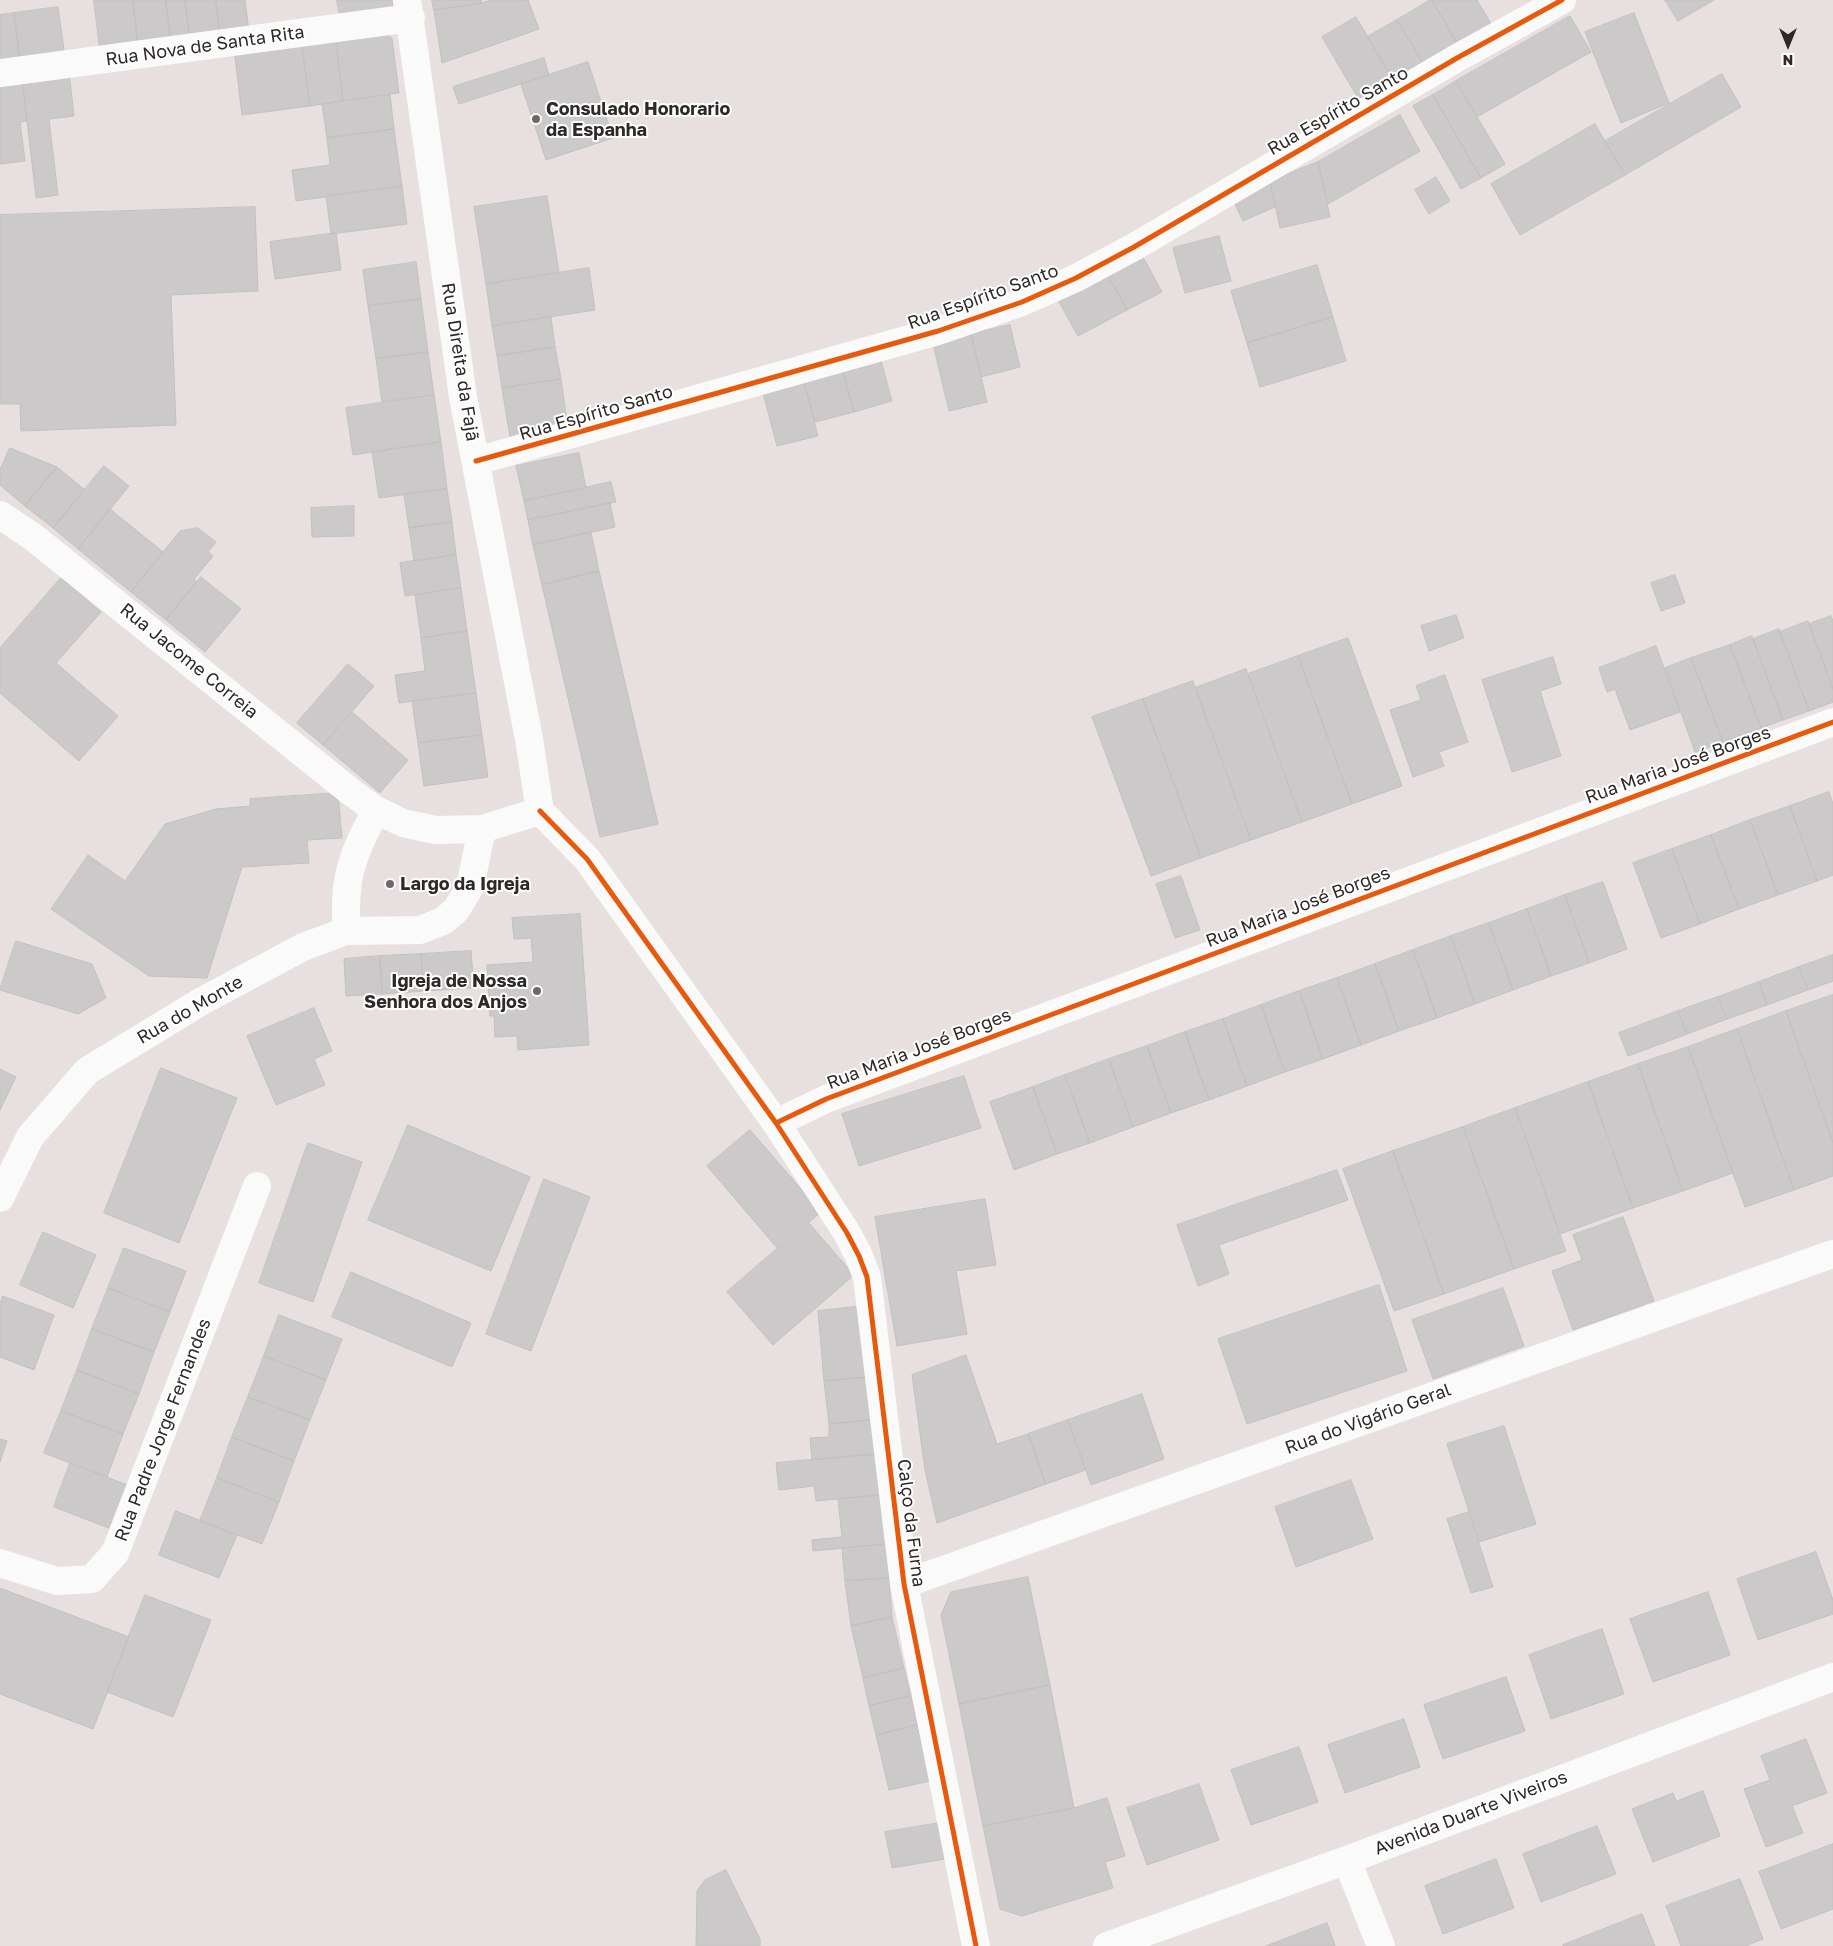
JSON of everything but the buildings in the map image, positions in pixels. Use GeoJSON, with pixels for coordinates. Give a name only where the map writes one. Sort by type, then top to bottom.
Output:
{"type":"FeatureCollection","features":[{"type":"Feature","properties":{"kind":"street","name":"Rua Espírito Santo"},"geometry":{"type":"LineString","coordinates":[[476,461],[938,332],[1022,302],[1076,278],[1134,247],[1457,58],[1562,0]]}},
{"type":"Feature","properties":{"kind":"street","name":"Rua Direita da Fajã"},"geometry":{"type":"LineString","coordinates":[[409,9],[463,397],[527,729],[540,811]]}},
{"type":"Feature","properties":{"kind":"street","name":"Rua Nova de Santa Rita"},"geometry":{"type":"LineString","coordinates":[[0,73],[409,9]]}},
{"type":"Feature","properties":{"kind":"street","name":"Rua Jacome Correia"},"geometry":{"type":"LineString","coordinates":[[0,515],[33,537],[343,786],[376,810],[403,822],[435,830],[482,829],[540,811]]}},
{"type":"Feature","properties":{"kind":"street","name":"Rua Maria José Borges"},"geometry":{"type":"LineString","coordinates":[[776,1123],[826,1099],[1833,722]]}},
{"type":"Feature","properties":{"kind":"street"},"geometry":{"type":"LineString","coordinates":[[346,931],[346,902],[350,873],[359,845],[376,810]]}},
{"type":"Feature","properties":{"kind":"street","name":"Calço da Furna"},"geometry":{"type":"LineString","coordinates":[[540,811],[587,860],[776,1123],[847,1233],[859,1256],[866,1277],[904,1584],[976,1946]]}},
{"type":"Feature","properties":{"kind":"street","name":"Rua do Monte"},"geometry":{"type":"LineString","coordinates":[[0,1198],[30,1137],[87,1071],[202,1001],[303,947],[346,931],[420,930],[443,921],[456,910],[470,887],[482,829]]}},
{"type":"Feature","properties":{"kind":"street","name":"Rua Padre Jorge Fernandes"},"geometry":{"type":"LineString","coordinates":[[0,1563],[57,1581],[92,1579],[115,1553],[257,1186]]}},
{"type":"Feature","properties":{"kind":"street","name":"Rua do Vigário Geral"},"geometry":{"type":"LineString","coordinates":[[904,1584],[1833,1254]]}},
{"type":"Feature","properties":{"kind":"street","name":"Avenida Duarte Viveiros"},"geometry":{"type":"LineString","coordinates":[[1107,1946],[1347,1860],[1833,1677]]}},
{"type":"Feature","properties":{"kind":"street"},"geometry":{"type":"LineString","coordinates":[[1347,1860],[1381,1946]]}},
{"type":"Feature","properties":{"kind":"cycle path"},"geometry":{"type":"LineString","coordinates":[[476,461],[938,331],[1022,302],[1076,278],[1134,247],[1457,58],[1562,0]]}},
{"type":"Feature","properties":{"kind":"cycle path"},"geometry":{"type":"LineString","coordinates":[[776,1123],[826,1099],[1833,722]]}},
{"type":"Feature","properties":{"kind":"cycle path"},"geometry":{"type":"LineString","coordinates":[[540,811],[587,859],[776,1123],[847,1233],[859,1256],[867,1277],[904,1584],[976,1946]]}},
{"type":"Feature","properties":{"kind":"place","name":"Consulado Honorario da Espanha"},"geometry":{"type":"Point","coordinates":[536,119]}},
{"type":"Feature","properties":{"kind":"place","name":"Largo da Igreja"},"geometry":{"type":"Point","coordinates":[390,884]}},
{"type":"Feature","properties":{"kind":"place","name":"Igreja de Nossa Senhora dos Anjos"},"geometry":{"type":"Point","coordinates":[537,991]}}]}
